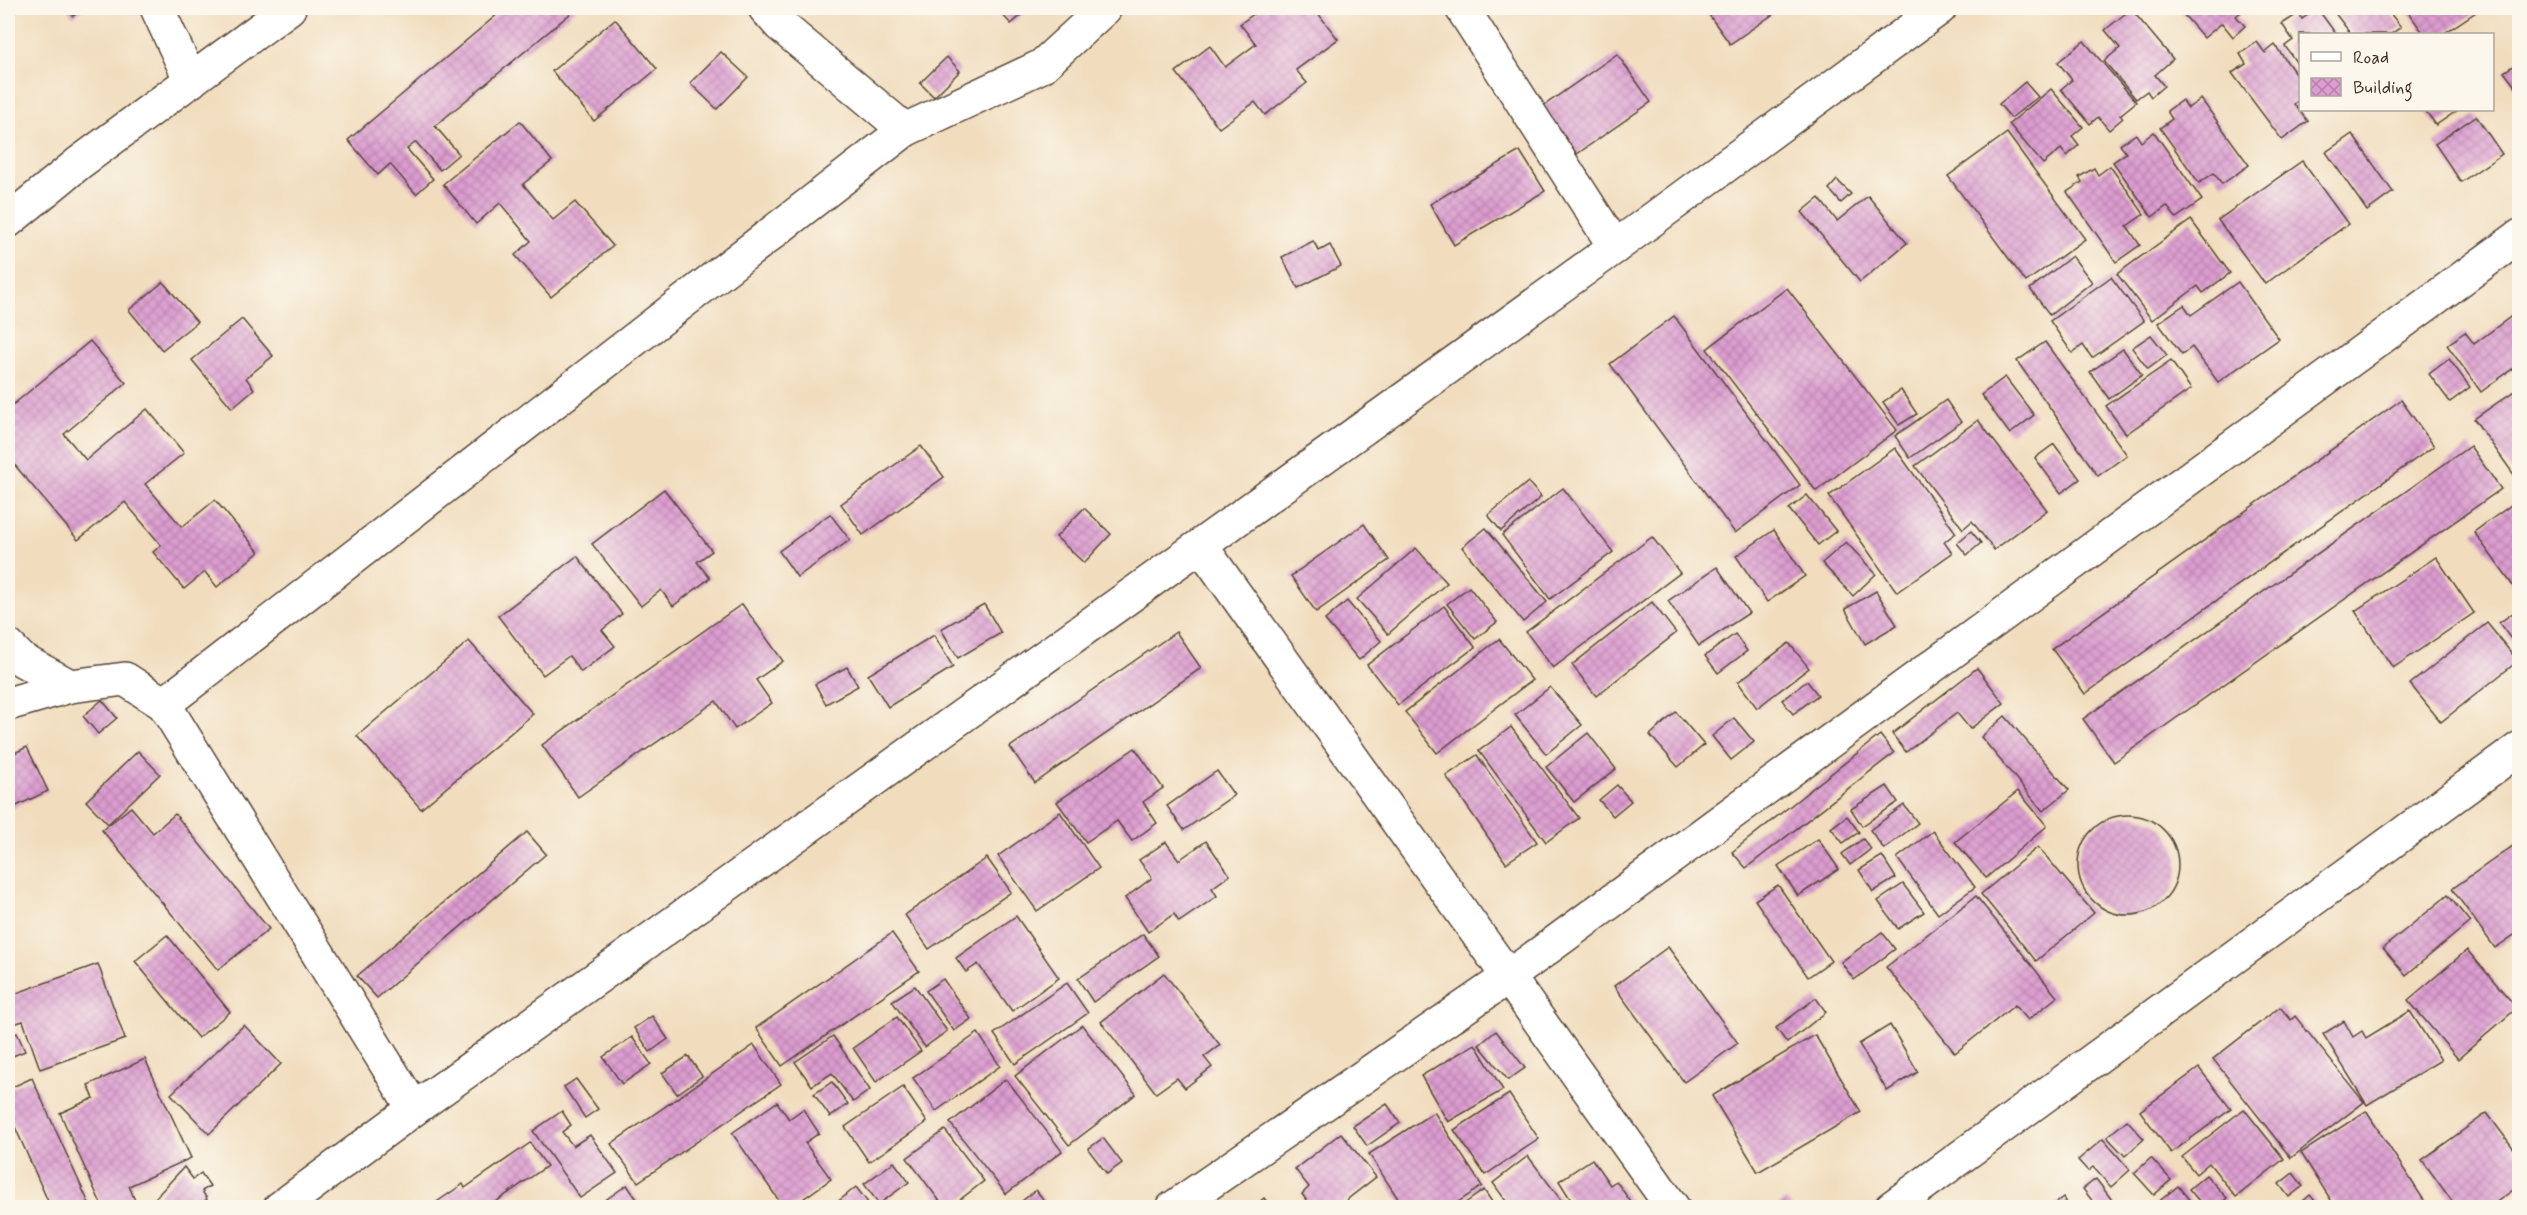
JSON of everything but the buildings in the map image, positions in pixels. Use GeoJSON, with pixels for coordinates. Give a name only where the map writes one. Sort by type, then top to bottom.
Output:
{"type":"FeatureCollection","features":[{"type":"Feature","properties":{"kind":"street"},"geometry":{"type":"LineString","coordinates":[[157,8],[191,81]]}},
{"type":"Feature","properties":{"kind":"street"},"geometry":{"type":"LineString","coordinates":[[8,221],[79,163],[289,8]]}},
{"type":"Feature","properties":{"kind":"street"},"geometry":{"type":"LineString","coordinates":[[765,8],[780,25],[905,130]]}},
{"type":"Feature","properties":{"kind":"street"},"geometry":{"type":"LineString","coordinates":[[164,704],[905,130],[1042,66],[1105,8]]}},
{"type":"Feature","properties":{"kind":"street"},"geometry":{"type":"LineString","coordinates":[[1462,8],[1615,247]]}},
{"type":"Feature","properties":{"kind":"street"},"geometry":{"type":"LineString","coordinates":[[280,1208],[414,1108],[1615,247],[1940,8]]}},
{"type":"Feature","properties":{"kind":"street"},"geometry":{"type":"LineString","coordinates":[[1173,1208],[1508,977],[2520,236]]}},
{"type":"Feature","properties":{"kind":"street"},"geometry":{"type":"LineString","coordinates":[[1201,546],[1673,1208]]}},
{"type":"Feature","properties":{"kind":"street"},"geometry":{"type":"LineString","coordinates":[[8,646],[22,660],[70,686]]}},
{"type":"Feature","properties":{"kind":"street"},"geometry":{"type":"LineString","coordinates":[[8,704],[70,686],[125,680],[164,704],[414,1108]]}},
{"type":"Feature","properties":{"kind":"street"},"geometry":{"type":"LineString","coordinates":[[1891,1208],[2520,748]]}}]}
